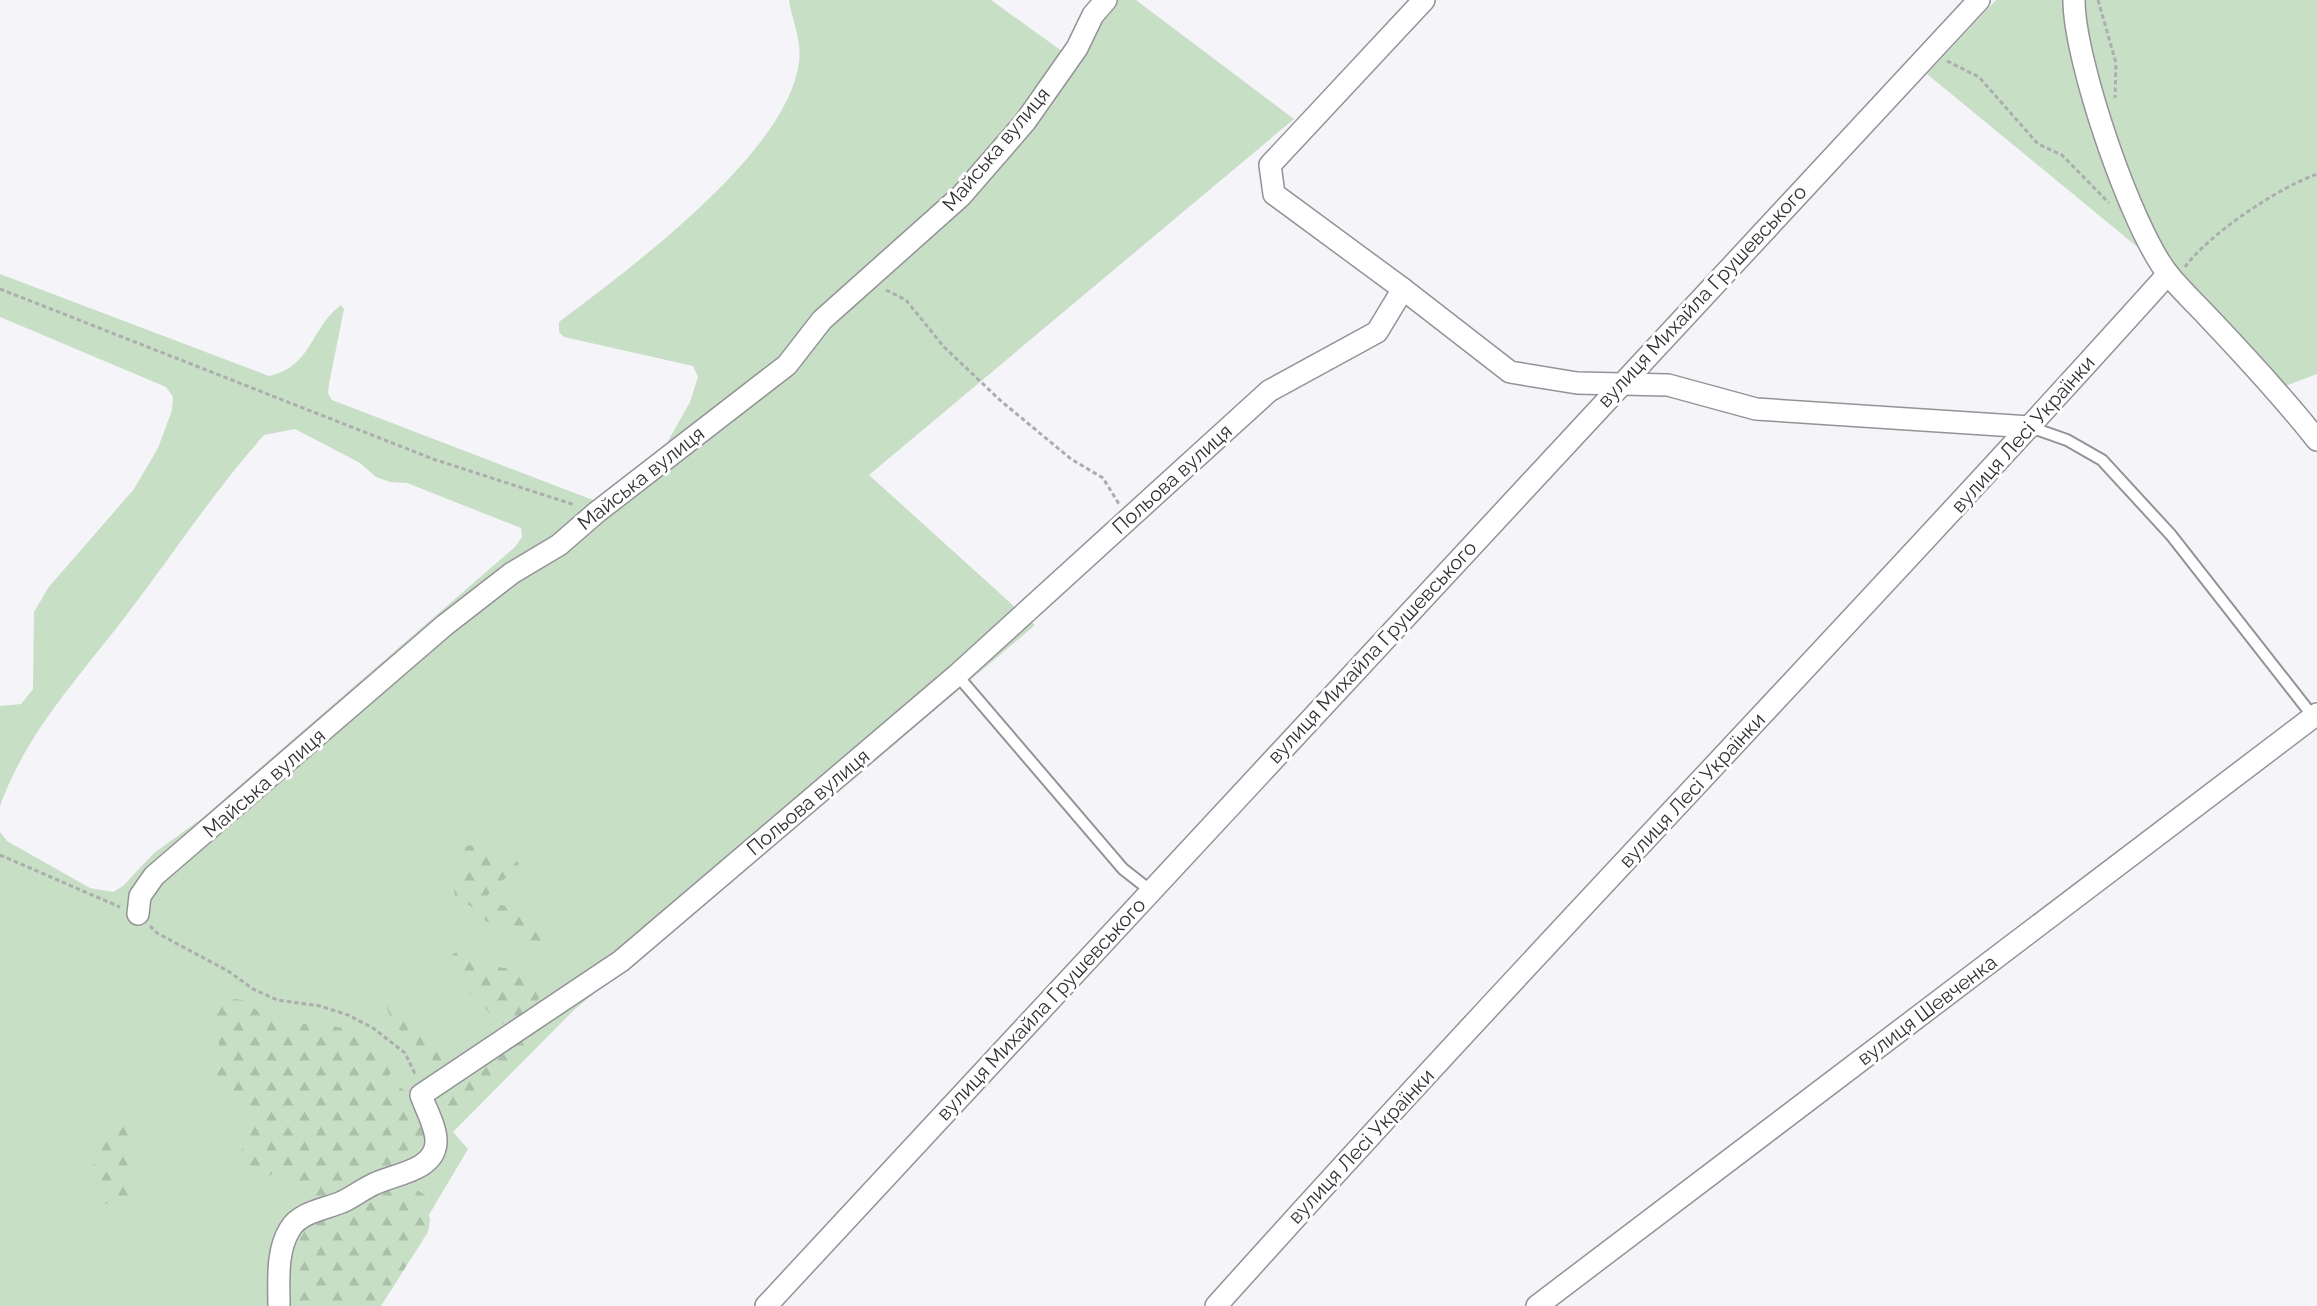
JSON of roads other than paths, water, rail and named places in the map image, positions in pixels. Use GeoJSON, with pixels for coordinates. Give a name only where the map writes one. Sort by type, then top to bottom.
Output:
{"type":"FeatureCollection","features":[{"type":"Feature","properties":{"kind":"street","name":"Майська вулиця"},"geometry":{"type":"LineString","coordinates":[[138,914],[140,896],[154,876],[446,625],[512,573],[559,545],[597,512],[787,365],[822,320],[961,196],[1025,122],[1077,48],[1094,15],[1106,0]]}},
{"type":"Feature","properties":{"kind":"street"},"geometry":{"type":"LineString","coordinates":[[1424,0],[1270,165],[1274,194],[1403,289],[1510,372],[1577,383],[1622,382],[1668,385],[1756,409],[2030,427]]}},
{"type":"Feature","properties":{"kind":"street","name":"вулиця Михайла Грушевського"},"geometry":{"type":"LineString","coordinates":[[766,1306],[1979,0]]}},
{"type":"Feature","properties":{"kind":"street"},"geometry":{"type":"LineString","coordinates":[[2074,0],[2074,15],[2088,78],[2112,154],[2144,233],[2172,278],[2289,404],[2317,440]]}},
{"type":"Feature","properties":{"kind":"street","name":"вулиця Лесі Українки"},"geometry":{"type":"LineString","coordinates":[[1216,1306],[1331,1177],[2030,427],[2172,278]]}},
{"type":"Feature","properties":{"kind":"street","name":"Польова вулиця"},"geometry":{"type":"LineString","coordinates":[[279,1306],[279,1269],[286,1237],[291,1227],[309,1214],[343,1202],[375,1183],[420,1166],[434,1153],[436,1138],[421,1095],[621,961],[957,675],[1269,391],[1377,332],[1403,289]]}},
{"type":"Feature","properties":{"kind":"street","name":"вулиця Шевченка"},"geometry":{"type":"LineString","coordinates":[[1537,1306],[2316,717]]}},
{"type":"Feature","properties":{"kind":"lane"},"geometry":{"type":"LineString","coordinates":[[2030,427],[2067,440],[2102,460],[2170,535],[2316,717]]}},
{"type":"Feature","properties":{"kind":"lane"},"geometry":{"type":"LineString","coordinates":[[957,675],[1123,869],[1151,891]]}}]}
